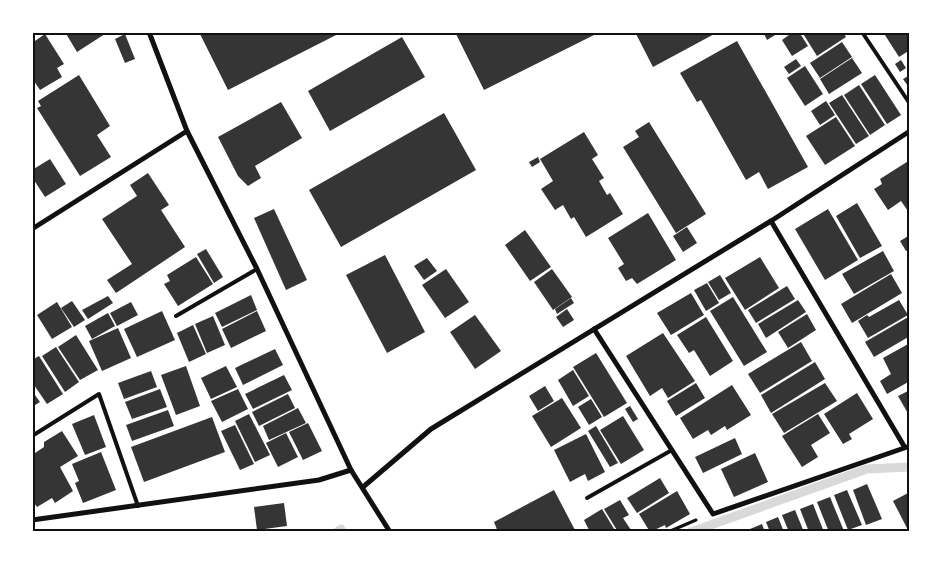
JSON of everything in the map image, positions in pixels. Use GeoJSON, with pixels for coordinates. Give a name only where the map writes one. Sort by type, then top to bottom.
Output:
{"type":"FeatureCollection","features":[{"type":"Feature","properties":{"kind":"street"},"geometry":{"type":"LineString","coordinates":[[149,32],[188,131],[257,269],[351,470],[390,532]]}},
{"type":"Feature","properties":{"kind":"street"},"geometry":{"type":"LineString","coordinates":[[32,229],[188,131]]}},
{"type":"Feature","properties":{"kind":"street"},"geometry":{"type":"LineString","coordinates":[[363,487],[431,429],[771,221],[910,131]]}},
{"type":"Feature","properties":{"kind":"street"},"geometry":{"type":"LineString","coordinates":[[594,329],[713,514],[907,446],[771,221]]}},
{"type":"Feature","properties":{"kind":"street"},"geometry":{"type":"LineString","coordinates":[[32,520],[319,480],[351,470]]}},
{"type":"Feature","properties":{"kind":"lane"},"geometry":{"type":"LineString","coordinates":[[862,32],[910,104]]}},
{"type":"Feature","properties":{"kind":"lane"},"geometry":{"type":"LineString","coordinates":[[176,316],[257,269]]}},
{"type":"Feature","properties":{"kind":"lane"},"geometry":{"type":"LineString","coordinates":[[32,436],[99,394],[138,506]]}},
{"type":"Feature","properties":{"kind":"lane"},"geometry":{"type":"LineString","coordinates":[[587,498],[672,450]]}},
{"type":"Feature","properties":{"kind":"path"},"geometry":{"type":"LineString","coordinates":[[669,531],[713,514]]}},
{"type":"Feature","properties":{"kind":"building"},"geometry":{"type":"Polygon","coordinates":[[[65,32],[108,32],[77,52],[65,32]]]}},
{"type":"Feature","properties":{"kind":"building"},"geometry":{"type":"Polygon","coordinates":[[[199,32],[342,32],[228,90],[199,32]]]}},
{"type":"Feature","properties":{"kind":"building"},"geometry":{"type":"Polygon","coordinates":[[[455,32],[600,32],[484,90],[455,32]]]}},
{"type":"Feature","properties":{"kind":"building"},"geometry":{"type":"Polygon","coordinates":[[[635,32],[718,32],[653,67],[635,32]]]}},
{"type":"Feature","properties":{"kind":"building"},"geometry":{"type":"Polygon","coordinates":[[[763,32],[780,32],[767,40],[763,32]]]}},
{"type":"Feature","properties":{"kind":"building"},"geometry":{"type":"Polygon","coordinates":[[[793,32],[799,32],[808,46],[792,56],[782,40],[793,32]]]}},
{"type":"Feature","properties":{"kind":"building"},"geometry":{"type":"Polygon","coordinates":[[[802,32],[843,32],[846,37],[817,56],[802,32]]]}},
{"type":"Feature","properties":{"kind":"building"},"geometry":{"type":"Polygon","coordinates":[[[883,32],[910,32],[910,50],[899,57],[883,32]]]}},
{"type":"Feature","properties":{"kind":"building"},"geometry":{"type":"Polygon","coordinates":[[[45,34],[64,64],[57,68],[62,77],[40,90],[32,78],[32,43],[45,34]]]}},
{"type":"Feature","properties":{"kind":"building"},"geometry":{"type":"Polygon","coordinates":[[[125,34],[135,59],[125,63],[115,39],[125,34]]]}},
{"type":"Feature","properties":{"kind":"building"},"geometry":{"type":"Polygon","coordinates":[[[402,37],[425,77],[330,131],[308,91],[402,37]]]}},
{"type":"Feature","properties":{"kind":"building"},"geometry":{"type":"Polygon","coordinates":[[[737,41],[808,167],[768,189],[759,172],[746,180],[701,100],[697,102],[680,73],[737,41]]]}},
{"type":"Feature","properties":{"kind":"building"},"geometry":{"type":"Polygon","coordinates":[[[842,42],[852,57],[820,78],[810,63],[842,42]]]}},
{"type":"Feature","properties":{"kind":"building"},"geometry":{"type":"Polygon","coordinates":[[[852,58],[862,73],[829,94],[820,79],[852,58]]]}},
{"type":"Feature","properties":{"kind":"building"},"geometry":{"type":"Polygon","coordinates":[[[796,59],[801,66],[789,74],[784,67],[796,59]]]}},
{"type":"Feature","properties":{"kind":"building"},"geometry":{"type":"Polygon","coordinates":[[[901,60],[906,68],[900,72],[895,64],[901,60]]]}},
{"type":"Feature","properties":{"kind":"building"},"geometry":{"type":"Polygon","coordinates":[[[805,66],[823,94],[805,106],[787,78],[805,66]]]}},
{"type":"Feature","properties":{"kind":"building"},"geometry":{"type":"Polygon","coordinates":[[[79,75],[110,126],[97,135],[111,157],[80,176],[37,108],[41,106],[38,101],[79,75]]]}},
{"type":"Feature","properties":{"kind":"building"},"geometry":{"type":"Polygon","coordinates":[[[875,75],[901,115],[887,124],[861,84],[875,75]]]}},
{"type":"Feature","properties":{"kind":"building"},"geometry":{"type":"Polygon","coordinates":[[[910,75],[910,89],[903,79],[910,75]]]}},
{"type":"Feature","properties":{"kind":"building"},"geometry":{"type":"Polygon","coordinates":[[[859,85],[885,125],[870,135],[844,95],[859,85]]]}},
{"type":"Feature","properties":{"kind":"building"},"geometry":{"type":"Polygon","coordinates":[[[842,95],[869,136],[856,144],[829,103],[842,95]]]}},
{"type":"Feature","properties":{"kind":"building"},"geometry":{"type":"Polygon","coordinates":[[[826,101],[835,115],[820,125],[811,111],[826,101]]]}},
{"type":"Feature","properties":{"kind":"building"},"geometry":{"type":"Polygon","coordinates":[[[281,102],[302,138],[255,166],[261,178],[248,186],[238,176],[218,137],[281,102]]]}},
{"type":"Feature","properties":{"kind":"building"},"geometry":{"type":"Polygon","coordinates":[[[444,113],[476,170],[341,247],[309,190],[444,113]]]}},
{"type":"Feature","properties":{"kind":"building"},"geometry":{"type":"Polygon","coordinates":[[[836,117],[855,146],[825,165],[806,136],[836,117]]]}},
{"type":"Feature","properties":{"kind":"building"},"geometry":{"type":"Polygon","coordinates":[[[649,122],[706,214],[676,233],[623,147],[639,137],[635,131],[649,122]]]}},
{"type":"Feature","properties":{"kind":"building"},"geometry":{"type":"Polygon","coordinates":[[[584,132],[598,155],[592,159],[604,178],[599,181],[607,195],[610,193],[623,214],[586,237],[574,217],[571,219],[563,205],[555,210],[541,189],[553,181],[540,159],[584,132]]]}},
{"type":"Feature","properties":{"kind":"building"},"geometry":{"type":"Polygon","coordinates":[[[538,157],[540,162],[532,167],[529,162],[538,157]]]}},
{"type":"Feature","properties":{"kind":"building"},"geometry":{"type":"Polygon","coordinates":[[[50,159],[66,184],[45,197],[32,177],[32,170],[50,159]]]}},
{"type":"Feature","properties":{"kind":"building"},"geometry":{"type":"Polygon","coordinates":[[[910,160],[910,214],[901,201],[888,210],[874,189],[882,184],[880,179],[910,160]]]}},
{"type":"Feature","properties":{"kind":"building"},"geometry":{"type":"Polygon","coordinates":[[[148,173],[169,205],[161,210],[185,247],[116,293],[107,280],[132,264],[102,219],[137,196],[130,185],[148,173]]]}},
{"type":"Feature","properties":{"kind":"building"},"geometry":{"type":"Polygon","coordinates":[[[857,203],[882,246],[860,258],[836,216],[857,203]]]}},
{"type":"Feature","properties":{"kind":"building"},"geometry":{"type":"Polygon","coordinates":[[[274,209],[307,280],[286,290],[254,218],[274,209]]]}},
{"type":"Feature","properties":{"kind":"building"},"geometry":{"type":"Polygon","coordinates":[[[828,209],[858,260],[825,280],[795,229],[828,209]]]}},
{"type":"Feature","properties":{"kind":"building"},"geometry":{"type":"Polygon","coordinates":[[[648,213],[676,260],[637,284],[632,278],[626,281],[618,268],[624,264],[608,238],[648,213]]]}},
{"type":"Feature","properties":{"kind":"building"},"geometry":{"type":"Polygon","coordinates":[[[687,227],[697,243],[683,252],[673,236],[687,227]]]}},
{"type":"Feature","properties":{"kind":"building"},"geometry":{"type":"Polygon","coordinates":[[[525,230],[551,267],[530,281],[505,245],[525,230]]]}},
{"type":"Feature","properties":{"kind":"building"},"geometry":{"type":"Polygon","coordinates":[[[910,235],[910,249],[906,251],[900,241],[910,235]]]}},
{"type":"Feature","properties":{"kind":"building"},"geometry":{"type":"Polygon","coordinates":[[[206,249],[223,277],[214,283],[197,254],[206,249]]]}},
{"type":"Feature","properties":{"kind":"building"},"geometry":{"type":"Polygon","coordinates":[[[883,251],[894,271],[854,294],[842,274],[883,251]]]}},
{"type":"Feature","properties":{"kind":"building"},"geometry":{"type":"Polygon","coordinates":[[[385,255],[425,332],[387,353],[346,275],[385,255]]]}},
{"type":"Feature","properties":{"kind":"building"},"geometry":{"type":"Polygon","coordinates":[[[196,257],[213,284],[178,306],[164,284],[170,281],[167,275],[196,257]]]}},
{"type":"Feature","properties":{"kind":"building"},"geometry":{"type":"Polygon","coordinates":[[[760,257],[779,288],[745,310],[725,278],[760,257]]]}},
{"type":"Feature","properties":{"kind":"building"},"geometry":{"type":"Polygon","coordinates":[[[427,258],[437,271],[424,280],[414,266],[427,258]]]}},
{"type":"Feature","properties":{"kind":"building"},"geometry":{"type":"Polygon","coordinates":[[[446,269],[469,302],[445,318],[422,285],[446,269]]]}},
{"type":"Feature","properties":{"kind":"building"},"geometry":{"type":"Polygon","coordinates":[[[552,269],[572,297],[553,310],[534,282],[552,269]]]}},
{"type":"Feature","properties":{"kind":"building"},"geometry":{"type":"Polygon","coordinates":[[[891,274],[902,293],[852,323],[841,304],[891,274]]]}},
{"type":"Feature","properties":{"kind":"building"},"geometry":{"type":"Polygon","coordinates":[[[720,275],[731,293],[719,300],[708,282],[720,275]]]}},
{"type":"Feature","properties":{"kind":"building"},"geometry":{"type":"Polygon","coordinates":[[[707,283],[719,303],[706,311],[694,290],[707,283]]]}},
{"type":"Feature","properties":{"kind":"building"},"geometry":{"type":"Polygon","coordinates":[[[787,286],[795,299],[756,323],[748,310],[787,286]]]}},
{"type":"Feature","properties":{"kind":"building"},"geometry":{"type":"Polygon","coordinates":[[[691,293],[704,315],[671,335],[657,313],[691,293]]]}},
{"type":"Feature","properties":{"kind":"building"},"geometry":{"type":"Polygon","coordinates":[[[251,295],[257,310],[222,327],[215,313],[251,295]]]}},
{"type":"Feature","properties":{"kind":"building"},"geometry":{"type":"Polygon","coordinates":[[[108,296],[113,303],[88,319],[82,310],[108,296]]]}},
{"type":"Feature","properties":{"kind":"building"},"geometry":{"type":"Polygon","coordinates":[[[733,297],[767,352],[744,366],[710,311],[733,297]]]}},
{"type":"Feature","properties":{"kind":"building"},"geometry":{"type":"Polygon","coordinates":[[[571,298],[574,303],[557,314],[555,309],[571,298]]]}},
{"type":"Feature","properties":{"kind":"building"},"geometry":{"type":"Polygon","coordinates":[[[798,300],[806,312],[766,338],[758,324],[798,300]]]}},
{"type":"Feature","properties":{"kind":"building"},"geometry":{"type":"Polygon","coordinates":[[[899,300],[908,315],[868,338],[858,321],[899,300]]]}},
{"type":"Feature","properties":{"kind":"building"},"geometry":{"type":"Polygon","coordinates":[[[72,301],[85,320],[74,327],[61,308],[72,301]]]}},
{"type":"Feature","properties":{"kind":"building"},"geometry":{"type":"Polygon","coordinates":[[[57,302],[72,327],[52,339],[37,315],[57,302]]]}},
{"type":"Feature","properties":{"kind":"building"},"geometry":{"type":"Polygon","coordinates":[[[131,302],[138,315],[117,326],[110,313],[131,302]]]}},
{"type":"Feature","properties":{"kind":"building"},"geometry":{"type":"Polygon","coordinates":[[[567,309],[574,320],[563,327],[556,317],[567,309]]]}},
{"type":"Feature","properties":{"kind":"building"},"geometry":{"type":"Polygon","coordinates":[[[162,311],[175,340],[137,357],[124,329],[162,311]]]}},
{"type":"Feature","properties":{"kind":"building"},"geometry":{"type":"Polygon","coordinates":[[[257,311],[266,331],[231,348],[222,329],[257,311]]]}},
{"type":"Feature","properties":{"kind":"building"},"geometry":{"type":"Polygon","coordinates":[[[108,313],[115,326],[92,339],[85,326],[108,313]]]}},
{"type":"Feature","properties":{"kind":"building"},"geometry":{"type":"Polygon","coordinates":[[[807,314],[816,330],[788,348],[778,332],[807,314]]]}},
{"type":"Feature","properties":{"kind":"building"},"geometry":{"type":"Polygon","coordinates":[[[475,315],[501,351],[475,369],[450,332],[475,315]]]}},
{"type":"Feature","properties":{"kind":"building"},"geometry":{"type":"Polygon","coordinates":[[[213,316],[225,345],[207,353],[195,324],[213,316]]]}},
{"type":"Feature","properties":{"kind":"building"},"geometry":{"type":"Polygon","coordinates":[[[910,316],[910,336],[874,357],[865,342],[910,316]]]}},
{"type":"Feature","properties":{"kind":"building"},"geometry":{"type":"Polygon","coordinates":[[[706,317],[733,361],[710,376],[694,350],[689,353],[677,335],[706,317]]]}},
{"type":"Feature","properties":{"kind":"building"},"geometry":{"type":"Polygon","coordinates":[[[193,325],[206,354],[189,362],[177,333],[193,325]]]}},
{"type":"Feature","properties":{"kind":"building"},"geometry":{"type":"Polygon","coordinates":[[[118,328],[131,358],[102,371],[89,341],[118,328]]]}},
{"type":"Feature","properties":{"kind":"building"},"geometry":{"type":"Polygon","coordinates":[[[663,333],[695,381],[668,398],[662,388],[650,396],[626,356],[663,333]]]}},
{"type":"Feature","properties":{"kind":"building"},"geometry":{"type":"Polygon","coordinates":[[[76,335],[98,370],[80,380],[58,347],[76,335]]]}},
{"type":"Feature","properties":{"kind":"building"},"geometry":{"type":"Polygon","coordinates":[[[801,342],[812,361],[760,393],[748,374],[801,342]]]}},
{"type":"Feature","properties":{"kind":"building"},"geometry":{"type":"Polygon","coordinates":[[[910,343],[910,381],[887,394],[880,381],[891,374],[883,358],[910,343]]]}},
{"type":"Feature","properties":{"kind":"building"},"geometry":{"type":"Polygon","coordinates":[[[56,347],[79,382],[65,392],[42,356],[56,347]]]}},
{"type":"Feature","properties":{"kind":"building"},"geometry":{"type":"Polygon","coordinates":[[[275,349],[283,365],[243,385],[235,368],[275,349]]]}},
{"type":"Feature","properties":{"kind":"building"},"geometry":{"type":"Polygon","coordinates":[[[596,353],[627,403],[604,417],[573,367],[596,353]]]}},
{"type":"Feature","properties":{"kind":"building"},"geometry":{"type":"Polygon","coordinates":[[[39,356],[63,394],[47,404],[32,382],[32,360],[39,356]]]}},
{"type":"Feature","properties":{"kind":"building"},"geometry":{"type":"Polygon","coordinates":[[[815,362],[825,379],[771,413],[761,395],[815,362]]]}},
{"type":"Feature","properties":{"kind":"building"},"geometry":{"type":"Polygon","coordinates":[[[186,366],[200,406],[176,415],[161,375],[186,366]]]}},
{"type":"Feature","properties":{"kind":"building"},"geometry":{"type":"Polygon","coordinates":[[[226,366],[237,387],[211,399],[201,378],[226,366]]]}},
{"type":"Feature","properties":{"kind":"building"},"geometry":{"type":"Polygon","coordinates":[[[573,370],[589,396],[573,406],[558,380],[573,370]]]}},
{"type":"Feature","properties":{"kind":"building"},"geometry":{"type":"Polygon","coordinates":[[[151,371],[157,387],[124,399],[118,383],[151,371]]]}},
{"type":"Feature","properties":{"kind":"building"},"geometry":{"type":"Polygon","coordinates":[[[284,375],[292,390],[253,409],[245,394],[284,375]]]}},
{"type":"Feature","properties":{"kind":"building"},"geometry":{"type":"Polygon","coordinates":[[[696,383],[705,398],[676,416],[667,401],[696,383]]]}},
{"type":"Feature","properties":{"kind":"building"},"geometry":{"type":"Polygon","coordinates":[[[825,383],[837,401],[784,433],[772,414],[825,383]]]}},
{"type":"Feature","properties":{"kind":"building"},"geometry":{"type":"Polygon","coordinates":[[[732,385],[751,415],[727,430],[725,426],[711,435],[708,430],[693,439],[680,418],[732,385]]]}},
{"type":"Feature","properties":{"kind":"building"},"geometry":{"type":"Polygon","coordinates":[[[545,386],[554,401],[538,411],[529,396],[545,386]]]}},
{"type":"Feature","properties":{"kind":"building"},"geometry":{"type":"Polygon","coordinates":[[[160,389],[167,407],[132,419],[125,402],[160,389]]]}},
{"type":"Feature","properties":{"kind":"building"},"geometry":{"type":"Polygon","coordinates":[[[238,389],[248,409],[222,422],[211,401],[238,389]]]}},
{"type":"Feature","properties":{"kind":"building"},"geometry":{"type":"Polygon","coordinates":[[[910,390],[910,417],[898,396],[910,390]]]}},
{"type":"Feature","properties":{"kind":"building"},"geometry":{"type":"Polygon","coordinates":[[[32,391],[40,402],[32,407],[32,391]]]}},
{"type":"Feature","properties":{"kind":"building"},"geometry":{"type":"Polygon","coordinates":[[[857,393],[873,419],[849,434],[852,439],[843,444],[824,414],[857,393]]]}},
{"type":"Feature","properties":{"kind":"building"},"geometry":{"type":"Polygon","coordinates":[[[288,394],[295,408],[259,426],[252,412],[288,394]]]}},
{"type":"Feature","properties":{"kind":"building"},"geometry":{"type":"Polygon","coordinates":[[[562,398],[581,428],[551,447],[532,416],[562,398]]]}},
{"type":"Feature","properties":{"kind":"building"},"geometry":{"type":"Polygon","coordinates":[[[591,399],[602,417],[589,425],[578,407],[591,399]]]}},
{"type":"Feature","properties":{"kind":"building"},"geometry":{"type":"Polygon","coordinates":[[[630,406],[638,419],[633,422],[625,409],[630,406]]]}},
{"type":"Feature","properties":{"kind":"building"},"geometry":{"type":"Polygon","coordinates":[[[298,408],[306,423],[269,440],[263,426],[298,408]]]}},
{"type":"Feature","properties":{"kind":"building"},"geometry":{"type":"Polygon","coordinates":[[[168,410],[174,426],[132,441],[126,425],[168,410]]]}},
{"type":"Feature","properties":{"kind":"building"},"geometry":{"type":"Polygon","coordinates":[[[249,414],[270,455],[255,462],[235,421],[249,414]]]}},
{"type":"Feature","properties":{"kind":"building"},"geometry":{"type":"Polygon","coordinates":[[[818,414],[830,433],[811,445],[818,457],[802,467],[782,436],[818,414]]]}},
{"type":"Feature","properties":{"kind":"building"},"geometry":{"type":"Polygon","coordinates":[[[94,415],[106,447],[85,455],[72,424],[94,415]]]}},
{"type":"Feature","properties":{"kind":"building"},"geometry":{"type":"Polygon","coordinates":[[[623,416],[644,450],[621,464],[600,430],[623,416]]]}},
{"type":"Feature","properties":{"kind":"building"},"geometry":{"type":"Polygon","coordinates":[[[212,417],[225,452],[144,482],[131,447],[212,417]]]}},
{"type":"Feature","properties":{"kind":"building"},"geometry":{"type":"Polygon","coordinates":[[[308,423],[322,451],[303,460],[289,432],[308,423]]]}},
{"type":"Feature","properties":{"kind":"building"},"geometry":{"type":"Polygon","coordinates":[[[235,425],[254,464],[240,470],[221,431],[235,425]]]}},
{"type":"Feature","properties":{"kind":"building"},"geometry":{"type":"Polygon","coordinates":[[[596,426],[618,463],[610,467],[588,431],[596,426]]]}},
{"type":"Feature","properties":{"kind":"building"},"geometry":{"type":"Polygon","coordinates":[[[62,431],[78,456],[60,467],[73,491],[55,503],[52,498],[37,507],[32,500],[32,455],[44,447],[44,442],[62,431]]]}},
{"type":"Feature","properties":{"kind":"building"},"geometry":{"type":"Polygon","coordinates":[[[286,433],[298,457],[278,467],[266,443],[286,433]]]}},
{"type":"Feature","properties":{"kind":"building"},"geometry":{"type":"Polygon","coordinates":[[[586,434],[605,472],[588,481],[585,474],[570,482],[554,450],[586,434]]]}},
{"type":"Feature","properties":{"kind":"building"},"geometry":{"type":"Polygon","coordinates":[[[735,438],[742,454],[703,473],[695,457],[735,438]]]}},
{"type":"Feature","properties":{"kind":"building"},"geometry":{"type":"Polygon","coordinates":[[[101,452],[116,490],[83,503],[75,483],[79,481],[72,464],[101,452]]]}},
{"type":"Feature","properties":{"kind":"building"},"geometry":{"type":"Polygon","coordinates":[[[755,453],[768,482],[734,497],[721,469],[755,453]]]}},
{"type":"Feature","properties":{"kind":"building"},"geometry":{"type":"Polygon","coordinates":[[[660,478],[669,493],[637,513],[627,498],[660,478]]]}},
{"type":"Feature","properties":{"kind":"building"},"geometry":{"type":"Polygon","coordinates":[[[867,484],[882,519],[866,525],[853,490],[867,484]]]}},
{"type":"Feature","properties":{"kind":"building"},"geometry":{"type":"Polygon","coordinates":[[[554,490],[576,532],[498,532],[494,522],[554,490]]]}},
{"type":"Feature","properties":{"kind":"building"},"geometry":{"type":"Polygon","coordinates":[[[847,490],[862,525],[848,530],[834,495],[847,490]]]}},
{"type":"Feature","properties":{"kind":"building"},"geometry":{"type":"Polygon","coordinates":[[[677,491],[690,514],[666,528],[665,525],[650,532],[639,514],[677,491]]]}},
{"type":"Feature","properties":{"kind":"building"},"geometry":{"type":"Polygon","coordinates":[[[910,492],[910,532],[909,532],[893,501],[910,492]]]}},
{"type":"Feature","properties":{"kind":"building"},"geometry":{"type":"Polygon","coordinates":[[[830,497],[843,532],[829,532],[817,502],[830,497]]]}},
{"type":"Feature","properties":{"kind":"building"},"geometry":{"type":"Polygon","coordinates":[[[620,500],[629,515],[623,518],[631,530],[630,532],[618,532],[604,509],[620,500]]]}},
{"type":"Feature","properties":{"kind":"building"},"geometry":{"type":"Polygon","coordinates":[[[284,503],[287,526],[257,530],[254,507],[284,503]]]}},
{"type":"Feature","properties":{"kind":"building"},"geometry":{"type":"Polygon","coordinates":[[[813,504],[824,532],[809,532],[800,509],[813,504]]]}},
{"type":"Feature","properties":{"kind":"building"},"geometry":{"type":"Polygon","coordinates":[[[602,509],[616,532],[590,532],[584,520],[602,509]]]}},
{"type":"Feature","properties":{"kind":"building"},"geometry":{"type":"Polygon","coordinates":[[[795,510],[804,532],[789,532],[782,515],[795,510]]]}},
{"type":"Feature","properties":{"kind":"building"},"geometry":{"type":"Polygon","coordinates":[[[778,517],[784,532],[770,532],[766,522],[778,517]]]}},
{"type":"Feature","properties":{"kind":"building"},"geometry":{"type":"Polygon","coordinates":[[[762,524],[765,532],[751,532],[750,529],[762,524]]]}},
{"type":"Feature","properties":{"kind":"waterway"},"geometry":{"type":"LineString","coordinates":[[691,532],[867,469],[910,467]]}},
{"type":"Feature","properties":{"kind":"waterway"},"geometry":{"type":"LineString","coordinates":[[337,532],[341,529]]}}]}
